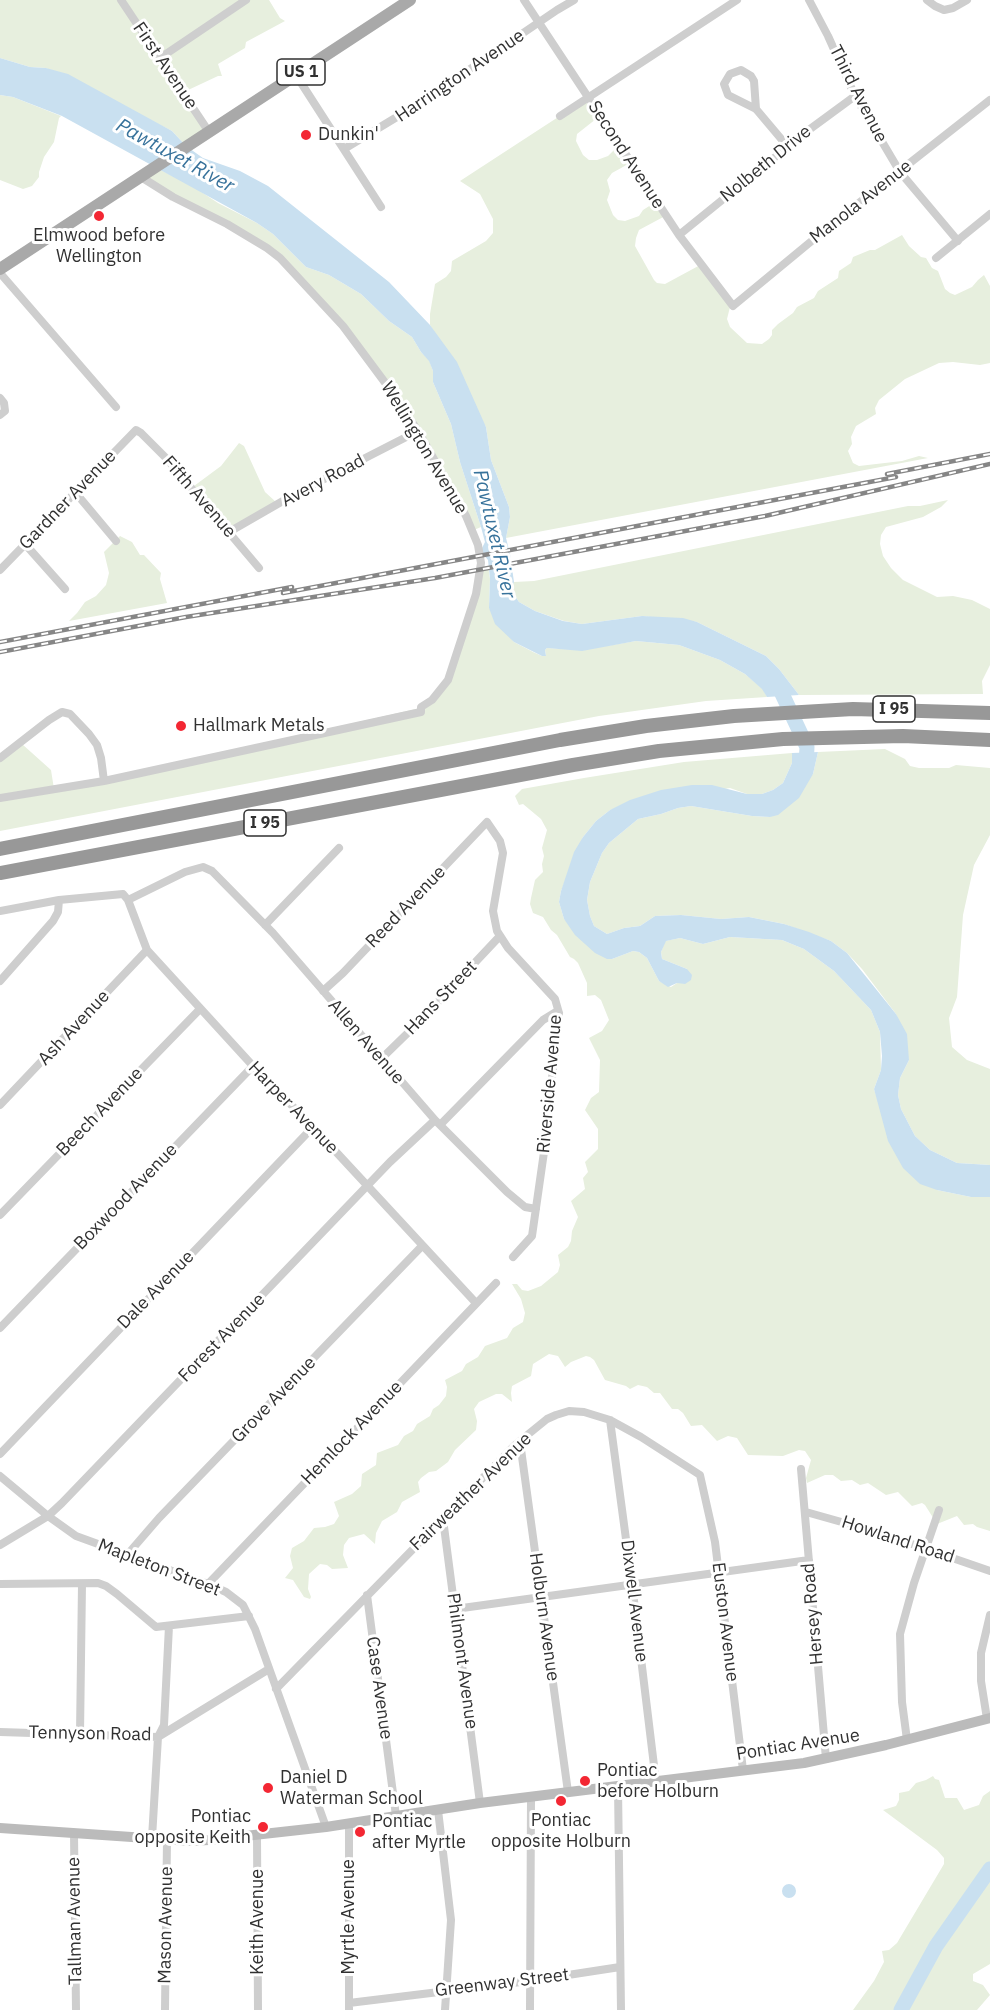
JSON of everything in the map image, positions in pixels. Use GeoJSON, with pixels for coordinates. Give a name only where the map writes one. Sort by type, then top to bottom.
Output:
{"type":"FeatureCollection","features":[{"type":"Feature","properties":{"kind":"highway","name":"I 95"},"geometry":{"type":"LineString","coordinates":[[0,849],[603,732],[734,716],[804,711],[897,709],[990,713]]}},
{"type":"Feature","properties":{"kind":"highway","name":"I 95"},"geometry":{"type":"LineString","coordinates":[[0,873],[616,757],[783,739],[903,736],[990,740]]}},
{"type":"Feature","properties":{"kind":"main road","name":"US 1"},"geometry":{"type":"LineString","coordinates":[[0,271],[410,0]]}},
{"type":"Feature","properties":{"kind":"main road","name":"Pontiac Avenue"},"geometry":{"type":"LineString","coordinates":[[0,1828],[167,1839],[209,1840],[257,1835],[326,1827],[480,1803],[826,1759],[989,1719]]}},
{"type":"Feature","properties":{"kind":"street","name":"First Avenue"},"geometry":{"type":"LineString","coordinates":[[121,0],[209,132]]}},
{"type":"Feature","properties":{"kind":"street"},"geometry":{"type":"LineString","coordinates":[[160,58],[246,0]]}},
{"type":"Feature","properties":{"kind":"street","name":"Second Avenue"},"geometry":{"type":"LineString","coordinates":[[524,0],[679,235],[733,306]]}},
{"type":"Feature","properties":{"kind":"street","name":"Harrington Avenue"},"geometry":{"type":"LineString","coordinates":[[344,149],[412,109],[574,0]]}},
{"type":"Feature","properties":{"kind":"street"},"geometry":{"type":"LineString","coordinates":[[561,116],[737,0]]}},
{"type":"Feature","properties":{"kind":"street","name":"Third Avenue"},"geometry":{"type":"LineString","coordinates":[[809,0],[855,96],[900,172],[958,241]]}},
{"type":"Feature","properties":{"kind":"street"},"geometry":{"type":"LineString","coordinates":[[927,0],[944,10],[967,0]]}},
{"type":"Feature","properties":{"kind":"street"},"geometry":{"type":"LineString","coordinates":[[756,109],[754,81],[751,76],[741,70],[730,74],[724,84],[728,95],[756,109],[788,147]]}},
{"type":"Feature","properties":{"kind":"street"},"geometry":{"type":"LineString","coordinates":[[296,75],[381,207]]}},
{"type":"Feature","properties":{"kind":"street","name":"Nolbeth Drive"},"geometry":{"type":"LineString","coordinates":[[679,235],[855,96]]}},
{"type":"Feature","properties":{"kind":"street","name":"Manola Avenue"},"geometry":{"type":"LineString","coordinates":[[733,306],[831,225],[990,100]]}},
{"type":"Feature","properties":{"kind":"street","name":"Wellington Avenue"},"geometry":{"type":"LineString","coordinates":[[0,798],[104,781],[421,712],[421,707],[443,689],[454,665],[476,594],[481,563],[473,531],[418,431],[343,326],[280,258],[251,237],[173,197],[144,175]]}},
{"type":"Feature","properties":{"kind":"street"},"geometry":{"type":"LineString","coordinates":[[936,258],[990,214]]}},
{"type":"Feature","properties":{"kind":"street"},"geometry":{"type":"LineString","coordinates":[[0,271],[116,407]]}},
{"type":"Feature","properties":{"kind":"street"},"geometry":{"type":"LineString","coordinates":[[0,415],[4,411],[2,402]]}},
{"type":"Feature","properties":{"kind":"street","name":"Gardner Avenue"},"geometry":{"type":"LineString","coordinates":[[0,570],[136,430]]}},
{"type":"Feature","properties":{"kind":"street","name":"Fifth Avenue"},"geometry":{"type":"LineString","coordinates":[[136,430],[166,458],[259,568]]}},
{"type":"Feature","properties":{"kind":"street","name":"Avery Road"},"geometry":{"type":"LineString","coordinates":[[229,532],[296,494],[418,431]]}},
{"type":"Feature","properties":{"kind":"street"},"geometry":{"type":"LineString","coordinates":[[75,492],[116,541]]}},
{"type":"Feature","properties":{"kind":"street"},"geometry":{"type":"LineString","coordinates":[[25,544],[65,589]]}},
{"type":"Feature","properties":{"kind":"street"},"geometry":{"type":"LineString","coordinates":[[0,758],[62,712],[70,714],[97,745],[104,781]]}},
{"type":"Feature","properties":{"kind":"street","name":"Reed Avenue"},"geometry":{"type":"LineString","coordinates":[[323,991],[343,973],[487,822],[500,841],[503,853],[493,911],[499,937]]}},
{"type":"Feature","properties":{"kind":"street"},"geometry":{"type":"LineString","coordinates":[[265,925],[339,848]]}},
{"type":"Feature","properties":{"kind":"street","name":"Allen Avenue"},"geometry":{"type":"LineString","coordinates":[[128,900],[185,872],[203,867],[212,871],[265,925],[438,1122],[507,1192],[525,1207],[536,1209]]}},
{"type":"Feature","properties":{"kind":"street"},"geometry":{"type":"LineString","coordinates":[[0,911],[59,900],[123,894],[128,900]]}},
{"type":"Feature","properties":{"kind":"street"},"geometry":{"type":"LineString","coordinates":[[0,981],[53,921],[58,912],[59,900]]}},
{"type":"Feature","properties":{"kind":"street","name":"Harper Avenue"},"geometry":{"type":"LineString","coordinates":[[128,900],[147,950],[476,1303]]}},
{"type":"Feature","properties":{"kind":"street","name":"Riverside Avenue"},"geometry":{"type":"LineString","coordinates":[[499,937],[555,999],[560,1013],[544,1152],[531,1236],[513,1257]]}},
{"type":"Feature","properties":{"kind":"street","name":"Hans Street"},"geometry":{"type":"LineString","coordinates":[[381,1059],[499,937]]}},
{"type":"Feature","properties":{"kind":"street","name":"Ash Avenue"},"geometry":{"type":"LineString","coordinates":[[0,1105],[147,950]]}},
{"type":"Feature","properties":{"kind":"street","name":"Beech Avenue"},"geometry":{"type":"LineString","coordinates":[[0,1215],[200,1009]]}},
{"type":"Feature","properties":{"kind":"street","name":"Forest Avenue"},"geometry":{"type":"LineString","coordinates":[[0,1545],[48,1516],[244,1316],[367,1186],[438,1122],[543,1020],[556,1012],[560,1013]]}},
{"type":"Feature","properties":{"kind":"street","name":"Boxwood Avenue"},"geometry":{"type":"LineString","coordinates":[[0,1328],[253,1066]]}},
{"type":"Feature","properties":{"kind":"street","name":"Dale Avenue"},"geometry":{"type":"LineString","coordinates":[[0,1454],[313,1126]]}},
{"type":"Feature","properties":{"kind":"street","name":"Grove Avenue"},"geometry":{"type":"LineString","coordinates":[[127,1555],[159,1518],[422,1246]]}},
{"type":"Feature","properties":{"kind":"street","name":"Hemlock Avenue"},"geometry":{"type":"LineString","coordinates":[[208,1584],[496,1283]]}},
{"type":"Feature","properties":{"kind":"street","name":"Fairweather Avenue"},"geometry":{"type":"LineString","coordinates":[[276,1689],[515,1445],[547,1419],[569,1411],[597,1415],[641,1437],[700,1475]]}},
{"type":"Feature","properties":{"kind":"street","name":"Dixwell Avenue"},"geometry":{"type":"LineString","coordinates":[[610,1420],[656,1782]]}},
{"type":"Feature","properties":{"kind":"street","name":"Holburn Avenue"},"geometry":{"type":"LineString","coordinates":[[520,1442],[568,1792]]}},
{"type":"Feature","properties":{"kind":"street","name":"Hersey Road"},"geometry":{"type":"LineString","coordinates":[[801,1469],[826,1759]]}},
{"type":"Feature","properties":{"kind":"street","name":"Euston Avenue"},"geometry":{"type":"LineString","coordinates":[[700,1475],[715,1542],[743,1770]]}},
{"type":"Feature","properties":{"kind":"street","name":"Mapleton Street"},"geometry":{"type":"LineString","coordinates":[[0,1476],[48,1516],[83,1539],[208,1584],[243,1605],[269,1669],[326,1827]]}},
{"type":"Feature","properties":{"kind":"street"},"geometry":{"type":"LineString","coordinates":[[907,1740],[902,1702],[900,1634],[914,1583],[939,1510]]}},
{"type":"Feature","properties":{"kind":"street","name":"Howland Road"},"geometry":{"type":"LineString","coordinates":[[806,1512],[990,1571]]}},
{"type":"Feature","properties":{"kind":"street","name":"Philmont Avenue"},"geometry":{"type":"LineString","coordinates":[[443,1519],[480,1803]]}},
{"type":"Feature","properties":{"kind":"street"},"geometry":{"type":"LineString","coordinates":[[455,1609],[809,1560]]}},
{"type":"Feature","properties":{"kind":"street"},"geometry":{"type":"LineString","coordinates":[[0,1584],[98,1583],[106,1586],[156,1627],[249,1616]]}},
{"type":"Feature","properties":{"kind":"street"},"geometry":{"type":"LineString","coordinates":[[80,1734],[82,1584]]}},
{"type":"Feature","properties":{"kind":"street","name":"Case Avenue"},"geometry":{"type":"LineString","coordinates":[[367,1595],[396,1816]]}},
{"type":"Feature","properties":{"kind":"street"},"geometry":{"type":"LineString","coordinates":[[989,1719],[981,1681],[981,1653],[990,1615]]}},
{"type":"Feature","properties":{"kind":"street"},"geometry":{"type":"LineString","coordinates":[[152,1838],[158,1737],[164,1725],[169,1626]]}},
{"type":"Feature","properties":{"kind":"street","name":"Tennyson Road"},"geometry":{"type":"LineString","coordinates":[[0,1732],[158,1737],[269,1669]]}},
{"type":"Feature","properties":{"kind":"street"},"geometry":{"type":"LineString","coordinates":[[618,1787],[621,2010]]}},
{"type":"Feature","properties":{"kind":"street"},"geometry":{"type":"LineString","coordinates":[[530,2010],[531,1798]]}},
{"type":"Feature","properties":{"kind":"street"},"geometry":{"type":"LineString","coordinates":[[438,1810],[451,1920],[445,2010]]}},
{"type":"Feature","properties":{"kind":"street","name":"Myrtle Avenue"},"geometry":{"type":"LineString","coordinates":[[349,1823],[349,2006]]}},
{"type":"Feature","properties":{"kind":"street","name":"Tallman Avenue"},"geometry":{"type":"LineString","coordinates":[[74,1833],[76,2010]]}},
{"type":"Feature","properties":{"kind":"street","name":"Keith Avenue"},"geometry":{"type":"LineString","coordinates":[[257,1835],[258,2010]]}},
{"type":"Feature","properties":{"kind":"street","name":"Mason Avenue"},"geometry":{"type":"LineString","coordinates":[[165,2010],[167,1839]]}},
{"type":"Feature","properties":{"kind":"street","name":"Greenway Street"},"geometry":{"type":"LineString","coordinates":[[349,2006],[620,1967]]}},
{"type":"Feature","properties":{"kind":"green space"},"geometry":{"type":"Polygon","coordinates":[[[0,0],[269,0],[280,18],[285,21],[246,42],[245,48],[218,64],[222,76],[186,91],[210,131],[186,146],[172,131],[46,68],[30,67],[0,58],[0,0]]]}},
{"type":"Feature","properties":{"kind":"green space"},"geometry":{"type":"Polygon","coordinates":[[[0,95],[13,97],[61,116],[54,142],[44,157],[39,177],[32,186],[23,189],[0,180],[0,95]]]}},
{"type":"Feature","properties":{"kind":"green space"},"geometry":{"type":"Polygon","coordinates":[[[587,96],[601,115],[577,134],[576,141],[583,155],[589,160],[597,160],[608,156],[619,145],[632,162],[612,173],[607,180],[610,191],[607,200],[613,215],[618,220],[625,221],[639,216],[643,210],[654,203],[667,215],[639,230],[636,238],[635,246],[654,280],[665,284],[702,264],[731,303],[727,319],[730,327],[747,343],[762,344],[769,339],[772,330],[797,307],[814,298],[818,291],[838,278],[839,271],[851,263],[853,257],[875,250],[902,235],[909,246],[921,257],[926,258],[932,268],[938,271],[945,289],[950,293],[955,295],[972,287],[984,275],[990,286],[990,363],[980,365],[939,363],[905,379],[879,400],[875,408],[876,414],[856,426],[848,451],[853,463],[859,466],[902,461],[919,456],[928,458],[506,538],[510,517],[509,507],[491,460],[486,427],[430,325],[435,284],[451,271],[452,261],[486,241],[493,233],[493,219],[480,194],[460,181],[587,96]]]}},
{"type":"Feature","properties":{"kind":"green space"},"geometry":{"type":"Polygon","coordinates":[[[155,167],[257,223],[273,234],[306,267],[329,275],[361,294],[389,321],[412,337],[429,360],[433,371],[433,382],[451,424],[460,462],[481,527],[474,530],[440,469],[365,357],[278,256],[142,176],[155,167]]]}},
{"type":"Feature","properties":{"kind":"green space"},"geometry":{"type":"Polygon","coordinates":[[[239,443],[244,446],[265,492],[276,502],[229,531],[194,486],[221,466],[239,443]]]}},
{"type":"Feature","properties":{"kind":"green space"},"geometry":{"type":"Polygon","coordinates":[[[948,500],[941,507],[923,517],[886,527],[881,535],[880,544],[883,556],[903,580],[937,597],[953,596],[972,600],[990,609],[990,665],[982,681],[983,694],[799,695],[766,656],[697,622],[642,616],[582,624],[564,621],[535,611],[519,602],[511,590],[514,582],[534,581],[948,500]]]}},
{"type":"Feature","properties":{"kind":"green space"},"geometry":{"type":"Polygon","coordinates":[[[120,536],[132,542],[140,555],[144,555],[161,573],[160,579],[167,603],[69,621],[85,602],[96,596],[106,585],[109,573],[104,552],[120,536]]]}},
{"type":"Feature","properties":{"kind":"green space"},"geometry":{"type":"Polygon","coordinates":[[[482,566],[488,566],[489,608],[514,642],[533,652],[546,656],[547,648],[582,650],[636,641],[679,645],[720,660],[745,674],[763,689],[767,697],[706,701],[599,716],[0,831],[0,762],[22,744],[51,770],[54,789],[78,786],[420,708],[448,678],[482,566]]]}},
{"type":"Feature","properties":{"kind":"green space"},"geometry":{"type":"Polygon","coordinates":[[[885,749],[905,759],[910,766],[919,768],[949,768],[956,765],[990,768],[990,835],[974,865],[963,915],[957,997],[949,1018],[952,1047],[967,1060],[990,1069],[990,1165],[957,1163],[930,1150],[915,1136],[901,1109],[898,1095],[900,1078],[909,1060],[896,1014],[862,969],[847,953],[831,941],[784,924],[749,917],[721,919],[681,915],[655,916],[640,926],[624,928],[607,934],[594,926],[590,916],[587,900],[590,882],[602,853],[609,843],[638,819],[691,806],[770,817],[813,774],[818,752],[885,749]]]}},
{"type":"Feature","properties":{"kind":"green space"},"geometry":{"type":"Polygon","coordinates":[[[792,753],[792,763],[783,783],[762,794],[747,794],[730,788],[610,810],[596,821],[583,837],[561,891],[559,902],[564,919],[612,959],[633,951],[639,952],[647,958],[659,981],[671,987],[677,983],[687,969],[662,959],[661,952],[665,941],[680,938],[703,944],[730,937],[782,940],[804,949],[834,971],[871,1010],[880,1032],[881,1070],[874,1089],[879,1104],[937,1190],[971,1197],[990,1197],[990,1531],[973,1524],[964,1525],[957,1516],[937,1524],[922,1503],[912,1506],[898,1492],[886,1495],[868,1483],[860,1485],[852,1480],[841,1481],[833,1475],[825,1475],[807,1483],[806,1478],[811,1460],[805,1451],[799,1450],[783,1456],[748,1455],[737,1438],[728,1436],[717,1441],[702,1425],[691,1426],[683,1413],[678,1409],[672,1409],[660,1393],[654,1393],[647,1387],[638,1385],[630,1389],[605,1380],[590,1357],[586,1356],[571,1362],[565,1367],[558,1356],[549,1354],[533,1364],[531,1376],[512,1386],[512,1402],[502,1394],[496,1394],[479,1402],[474,1409],[477,1421],[476,1430],[455,1450],[448,1462],[421,1478],[418,1482],[420,1492],[402,1502],[397,1512],[382,1521],[376,1533],[375,1544],[364,1534],[349,1538],[344,1545],[343,1555],[348,1568],[332,1569],[320,1564],[309,1574],[308,1589],[311,1597],[310,1599],[304,1597],[293,1580],[285,1578],[293,1568],[290,1556],[292,1548],[304,1541],[314,1528],[334,1524],[339,1516],[334,1502],[352,1494],[361,1486],[362,1474],[376,1465],[377,1453],[398,1445],[417,1424],[430,1416],[433,1409],[446,1396],[445,1380],[462,1371],[466,1364],[478,1357],[485,1346],[507,1338],[513,1328],[523,1322],[525,1313],[521,1299],[512,1284],[517,1284],[522,1290],[528,1291],[541,1286],[558,1272],[560,1265],[558,1255],[568,1247],[578,1217],[571,1201],[585,1189],[583,1178],[588,1172],[585,1162],[598,1149],[598,1129],[585,1110],[591,1098],[599,1092],[600,1060],[589,1038],[602,1031],[609,1020],[601,1000],[595,995],[587,996],[587,983],[578,963],[570,957],[543,917],[533,913],[531,898],[535,880],[543,872],[542,848],[547,830],[541,819],[523,804],[519,805],[515,796],[522,789],[684,762],[792,753]]]}},
{"type":"Feature","properties":{"kind":"green space"},"geometry":{"type":"Polygon","coordinates":[[[933,1776],[939,1780],[945,1798],[957,1798],[964,1810],[979,1805],[983,1796],[990,1791],[990,1964],[973,1974],[973,1981],[983,1985],[990,1995],[977,2010],[853,2010],[874,1981],[884,1962],[882,1951],[889,1950],[897,1943],[944,1864],[944,1858],[937,1850],[883,1810],[896,1806],[899,1793],[909,1791],[916,1783],[933,1776]]]}},
{"type":"Feature","properties":{"kind":"water"},"geometry":{"type":"Polygon","coordinates":[[[0,58],[30,67],[46,68],[68,74],[172,131],[186,146],[203,158],[240,171],[268,186],[389,282],[430,325],[457,362],[486,427],[491,460],[509,507],[510,517],[506,538],[514,582],[511,590],[519,602],[535,611],[563,621],[582,624],[642,616],[683,618],[697,622],[766,656],[799,695],[767,697],[762,689],[745,674],[720,660],[679,645],[636,641],[582,651],[547,648],[546,656],[542,656],[514,642],[495,624],[489,608],[490,579],[488,560],[483,554],[482,548],[485,542],[481,527],[460,462],[451,424],[433,382],[433,371],[429,361],[412,337],[389,321],[361,294],[329,275],[306,267],[273,234],[257,223],[62,116],[13,97],[0,95],[0,58]]]}},
{"type":"Feature","properties":{"kind":"water"},"geometry":{"type":"Polygon","coordinates":[[[818,752],[813,774],[799,798],[778,815],[752,816],[691,806],[638,819],[609,843],[602,853],[590,882],[587,900],[590,916],[594,926],[607,934],[624,928],[640,926],[655,916],[681,915],[721,919],[749,917],[784,924],[831,941],[847,953],[896,1014],[907,1034],[909,1060],[900,1078],[898,1095],[901,1109],[915,1136],[930,1150],[957,1163],[990,1165],[990,1197],[971,1197],[937,1190],[920,1184],[903,1168],[888,1141],[874,1089],[881,1070],[882,1056],[880,1032],[871,1010],[834,971],[804,949],[782,940],[730,937],[703,944],[680,938],[666,941],[661,952],[662,959],[687,969],[692,975],[691,980],[685,984],[677,983],[668,987],[659,981],[647,958],[639,952],[633,951],[607,959],[595,953],[575,935],[564,919],[559,902],[574,852],[596,821],[610,810],[630,800],[661,790],[692,785],[712,785],[747,794],[762,794],[783,783],[792,763],[792,753],[818,752]]]}},
{"type":"Feature","properties":{"kind":"water"},"geometry":{"type":"Polygon","coordinates":[[[786,1884],[792,1884],[796,1891],[792,1898],[786,1898],[782,1894],[782,1888],[786,1884]]]}},
{"type":"Feature","properties":{"kind":"waterway","name":"Pawtuxet River"},"geometry":{"type":"LineString","coordinates":[[774,680],[807,747],[804,770]]}},
{"type":"Feature","properties":{"kind":"waterway"},"geometry":{"type":"LineString","coordinates":[[901,2010],[936,1946],[990,1869]]}},
{"type":"Feature","properties":{"kind":"railway"},"geometry":{"type":"LineString","coordinates":[[887,474],[990,454]]}},
{"type":"Feature","properties":{"kind":"railway"},"geometry":{"type":"LineString","coordinates":[[0,652],[186,617],[435,578],[765,516],[990,464]]}},
{"type":"Feature","properties":{"kind":"railway"},"geometry":{"type":"LineString","coordinates":[[283,593],[896,477]]}},
{"type":"Feature","properties":{"kind":"railway"},"geometry":{"type":"LineString","coordinates":[[0,642],[292,587]]}},
{"type":"Feature","properties":{"kind":"place","name":"Dunkin'"},"geometry":{"type":"Point","coordinates":[306,135]}},
{"type":"Feature","properties":{"kind":"place","name":"Elmwood before Wellington"},"geometry":{"type":"Point","coordinates":[99,216]}},
{"type":"Feature","properties":{"kind":"place","name":"Hallmark Metals"},"geometry":{"type":"Point","coordinates":[181,726]}},
{"type":"Feature","properties":{"kind":"place","name":"Pontiac before Holburn"},"geometry":{"type":"Point","coordinates":[585,1781]}},
{"type":"Feature","properties":{"kind":"place","name":"Daniel D Waterman School"},"geometry":{"type":"Point","coordinates":[268,1788]}},
{"type":"Feature","properties":{"kind":"place","name":"Pontiac opposite Holburn"},"geometry":{"type":"Point","coordinates":[561,1801]}},
{"type":"Feature","properties":{"kind":"place","name":"Pontiac opposite Keith"},"geometry":{"type":"Point","coordinates":[263,1827]}},
{"type":"Feature","properties":{"kind":"place","name":"Pontiac after Myrtle"},"geometry":{"type":"Point","coordinates":[360,1832]}}]}
